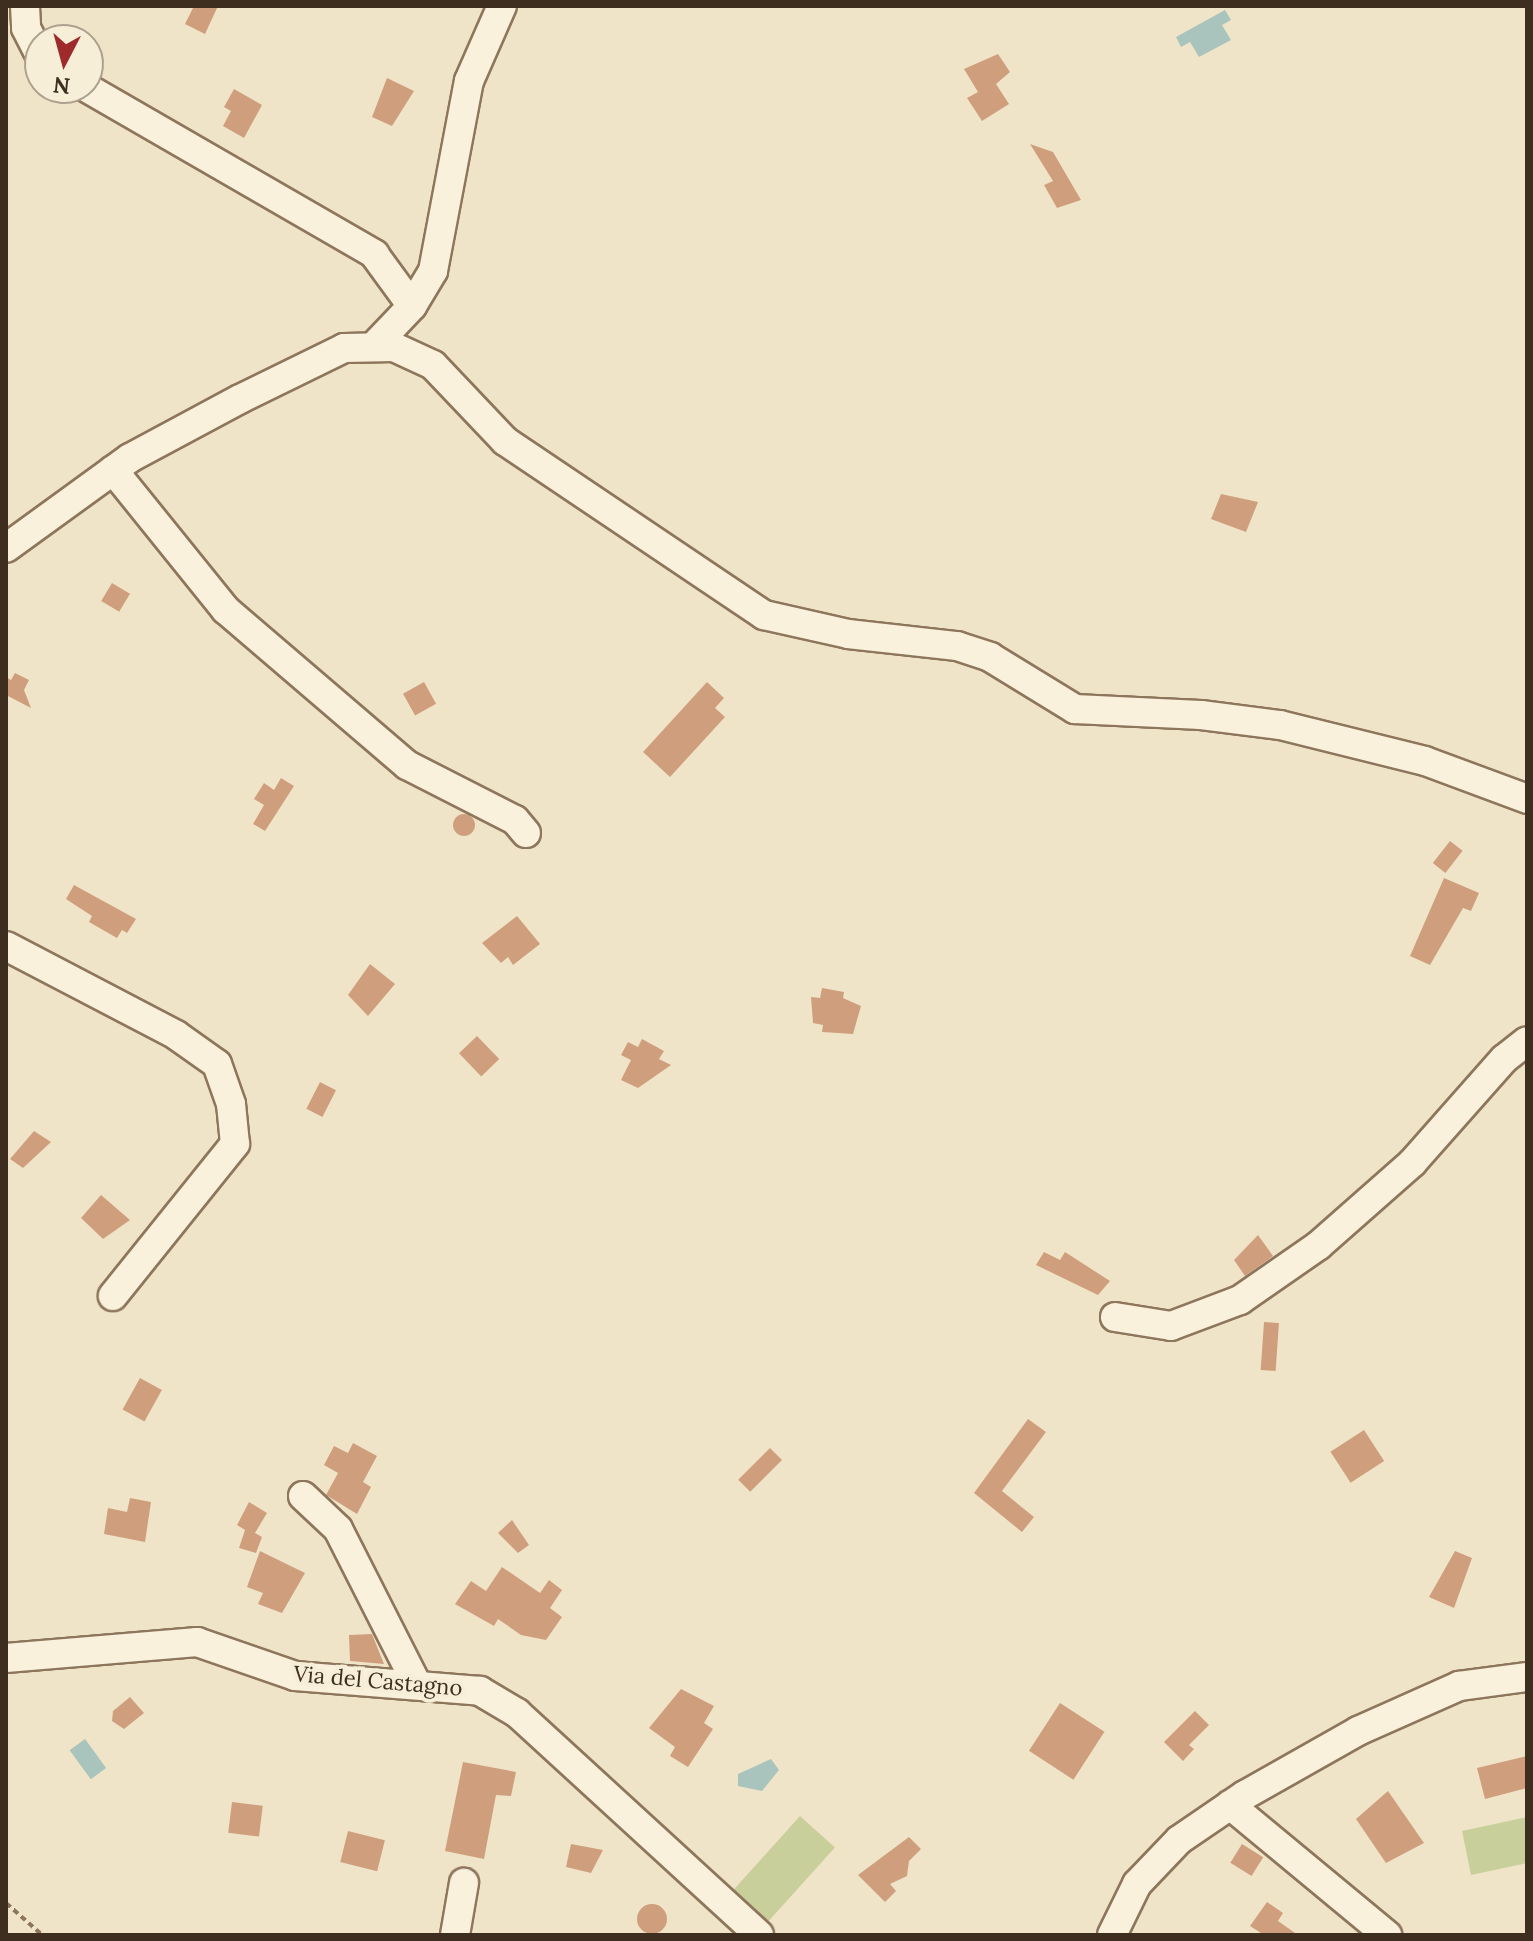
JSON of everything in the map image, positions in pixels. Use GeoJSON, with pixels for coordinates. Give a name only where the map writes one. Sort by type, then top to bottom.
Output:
{"type":"FeatureCollection","features":[{"type":"Feature","properties":{"kind":"street"},"geometry":{"type":"LineString","coordinates":[[375,345],[412,306],[433,271],[469,81],[502,6]]}},
{"type":"Feature","properties":{"kind":"street"},"geometry":{"type":"LineString","coordinates":[[104,98],[374,254],[412,306]]}},
{"type":"Feature","properties":{"kind":"street"},"geometry":{"type":"LineString","coordinates":[[6,548],[113,470],[344,348],[394,347],[433,365],[505,441],[764,615],[848,634],[957,646],[990,657],[1075,709],[1269,723],[1425,761],[1527,799]]}},
{"type":"Feature","properties":{"kind":"street"},"geometry":{"type":"LineString","coordinates":[[113,470],[226,610],[407,765],[515,820],[526,833]]}},
{"type":"Feature","properties":{"kind":"street"},"geometry":{"type":"LineString","coordinates":[[6,946],[176,1035],[217,1064],[231,1104],[235,1144],[113,1296]]}},
{"type":"Feature","properties":{"kind":"street"},"geometry":{"type":"LineString","coordinates":[[1115,1317],[1171,1326],[1240,1300],[1319,1245],[1412,1163],[1504,1059],[1527,1041]]}},
{"type":"Feature","properties":{"kind":"street"},"geometry":{"type":"LineString","coordinates":[[303,1496],[338,1529],[416,1683]]}},
{"type":"Feature","properties":{"kind":"street","name":"Via del Castagno"},"geometry":{"type":"LineString","coordinates":[[6,1658],[191,1641],[295,1676],[416,1683],[480,1691],[517,1713],[759,1935]]}},
{"type":"Feature","properties":{"kind":"street"},"geometry":{"type":"LineString","coordinates":[[1112,1935],[1137,1884],[1179,1840],[1230,1805],[1358,1731],[1459,1686],[1527,1677]]}},
{"type":"Feature","properties":{"kind":"street"},"geometry":{"type":"LineString","coordinates":[[1230,1805],[1387,1935]]}},
{"type":"Feature","properties":{"kind":"street"},"geometry":{"type":"LineString","coordinates":[[455,1935],[464,1883]]}},
{"type":"Feature","properties":{"kind":"path"},"geometry":{"type":"LineString","coordinates":[[6,1903],[42,1935]]}},
{"type":"Feature","properties":{"kind":"green space"},"geometry":{"type":"Polygon","coordinates":[[[800,1816],[835,1847],[765,1925],[730,1894],[800,1816]]]}},
{"type":"Feature","properties":{"kind":"green space"},"geometry":{"type":"Polygon","coordinates":[[[1527,1817],[1527,1863],[1471,1875],[1462,1831],[1527,1817]]]}},
{"type":"Feature","properties":{"kind":"water"},"geometry":{"type":"Polygon","coordinates":[[[1225,10],[1231,20],[1222,25],[1231,40],[1199,57],[1190,42],[1181,47],[1176,37],[1225,10]]]}},
{"type":"Feature","properties":{"kind":"water"},"geometry":{"type":"Polygon","coordinates":[[[85,1739],[106,1768],[91,1779],[70,1750],[85,1739]]]}},
{"type":"Feature","properties":{"kind":"water"},"geometry":{"type":"Polygon","coordinates":[[[771,1759],[779,1770],[762,1791],[738,1786],[738,1774],[771,1759]]]}},
{"type":"Feature","properties":{"kind":"building"},"geometry":{"type":"Polygon","coordinates":[[[194,6],[218,6],[205,34],[185,24],[194,6]]]}},
{"type":"Feature","properties":{"kind":"building"},"geometry":{"type":"Polygon","coordinates":[[[998,54],[1010,72],[996,84],[1009,104],[982,121],[967,98],[978,92],[964,69],[998,54]]]}},
{"type":"Feature","properties":{"kind":"building"},"geometry":{"type":"Polygon","coordinates":[[[387,78],[414,91],[392,126],[372,117],[387,78]]]}},
{"type":"Feature","properties":{"kind":"building"},"geometry":{"type":"Polygon","coordinates":[[[234,89],[262,105],[244,138],[223,126],[231,111],[224,107],[234,89]]]}},
{"type":"Feature","properties":{"kind":"building"},"geometry":{"type":"Polygon","coordinates":[[[1030,144],[1053,152],[1081,200],[1057,208],[1044,185],[1053,181],[1030,144]]]}},
{"type":"Feature","properties":{"kind":"building"},"geometry":{"type":"Polygon","coordinates":[[[1221,494],[1258,502],[1246,532],[1211,519],[1221,494]]]}},
{"type":"Feature","properties":{"kind":"building"},"geometry":{"type":"Polygon","coordinates":[[[112,583],[130,594],[119,612],[101,601],[112,583]]]}},
{"type":"Feature","properties":{"kind":"building"},"geometry":{"type":"Polygon","coordinates":[[[15,673],[29,680],[24,690],[31,708],[6,695],[6,677],[11,680],[15,673]]]}},
{"type":"Feature","properties":{"kind":"building"},"geometry":{"type":"Polygon","coordinates":[[[424,682],[436,704],[415,716],[403,694],[424,682]]]}},
{"type":"Feature","properties":{"kind":"building"},"geometry":{"type":"Polygon","coordinates":[[[707,682],[724,698],[715,708],[725,717],[670,777],[643,752],[707,682]]]}},
{"type":"Feature","properties":{"kind":"building"},"geometry":{"type":"Polygon","coordinates":[[[281,778],[294,786],[265,831],[253,824],[264,805],[254,799],[264,783],[274,790],[281,778]]]}},
{"type":"Feature","properties":{"kind":"building"},"geometry":{"type":"Polygon","coordinates":[[[464,814],[472,817],[475,825],[472,833],[464,836],[456,833],[453,825],[456,817],[464,814]]]}},
{"type":"Feature","properties":{"kind":"building"},"geometry":{"type":"Polygon","coordinates":[[[1450,841],[1463,851],[1445,873],[1433,863],[1450,841]]]}},
{"type":"Feature","properties":{"kind":"building"},"geometry":{"type":"Polygon","coordinates":[[[1444,878],[1479,893],[1471,911],[1463,908],[1430,965],[1410,956],[1444,878]]]}},
{"type":"Feature","properties":{"kind":"building"},"geometry":{"type":"Polygon","coordinates":[[[74,885],[136,919],[127,933],[122,930],[117,938],[89,922],[92,916],[66,899],[74,885]]]}},
{"type":"Feature","properties":{"kind":"building"},"geometry":{"type":"Polygon","coordinates":[[[517,916],[540,944],[513,965],[508,957],[501,963],[482,943],[517,916]]]}},
{"type":"Feature","properties":{"kind":"building"},"geometry":{"type":"Polygon","coordinates":[[[370,964],[395,984],[368,1016],[348,995],[370,964]]]}},
{"type":"Feature","properties":{"kind":"building"},"geometry":{"type":"Polygon","coordinates":[[[822,988],[844,992],[843,998],[861,1006],[853,1034],[822,1032],[823,1025],[813,1023],[811,997],[820,998],[822,988]]]}},
{"type":"Feature","properties":{"kind":"building"},"geometry":{"type":"Polygon","coordinates":[[[477,1036],[499,1059],[481,1076],[459,1053],[477,1036]]]}},
{"type":"Feature","properties":{"kind":"building"},"geometry":{"type":"Polygon","coordinates":[[[642,1039],[664,1051],[659,1059],[671,1065],[638,1088],[621,1080],[631,1060],[621,1055],[628,1042],[638,1047],[642,1039]]]}},
{"type":"Feature","properties":{"kind":"building"},"geometry":{"type":"Polygon","coordinates":[[[320,1082],[336,1090],[322,1117],[306,1109],[320,1082]]]}},
{"type":"Feature","properties":{"kind":"building"},"geometry":{"type":"Polygon","coordinates":[[[34,1131],[51,1142],[23,1168],[10,1159],[34,1131]]]}},
{"type":"Feature","properties":{"kind":"building"},"geometry":{"type":"Polygon","coordinates":[[[101,1195],[130,1220],[103,1239],[81,1218],[101,1195]]]}},
{"type":"Feature","properties":{"kind":"building"},"geometry":{"type":"Polygon","coordinates":[[[1258,1235],[1273,1256],[1245,1276],[1234,1260],[1258,1235]]]}},
{"type":"Feature","properties":{"kind":"building"},"geometry":{"type":"Polygon","coordinates":[[[1044,1252],[1060,1260],[1065,1252],[1110,1281],[1098,1295],[1036,1265],[1044,1252]]]}},
{"type":"Feature","properties":{"kind":"building"},"geometry":{"type":"Polygon","coordinates":[[[1264,1322],[1279,1323],[1276,1371],[1261,1370],[1264,1322]]]}},
{"type":"Feature","properties":{"kind":"building"},"geometry":{"type":"Polygon","coordinates":[[[140,1378],[162,1390],[144,1422],[123,1409],[140,1378]]]}},
{"type":"Feature","properties":{"kind":"building"},"geometry":{"type":"Polygon","coordinates":[[[1028,1419],[1046,1432],[1002,1491],[1034,1517],[1022,1532],[974,1493],[1028,1419]]]}},
{"type":"Feature","properties":{"kind":"building"},"geometry":{"type":"Polygon","coordinates":[[[1364,1430],[1384,1461],[1351,1483],[1330,1452],[1364,1430]]]}},
{"type":"Feature","properties":{"kind":"building"},"geometry":{"type":"Polygon","coordinates":[[[353,1443],[377,1456],[363,1482],[371,1487],[357,1514],[326,1495],[338,1473],[324,1465],[334,1446],[348,1453],[353,1443]]]}},
{"type":"Feature","properties":{"kind":"building"},"geometry":{"type":"Polygon","coordinates":[[[770,1448],[782,1460],[750,1492],[738,1480],[770,1448]]]}},
{"type":"Feature","properties":{"kind":"building"},"geometry":{"type":"Polygon","coordinates":[[[130,1498],[151,1502],[145,1542],[104,1534],[108,1508],[127,1512],[130,1498]]]}},
{"type":"Feature","properties":{"kind":"building"},"geometry":{"type":"Polygon","coordinates":[[[249,1502],[267,1513],[255,1533],[262,1537],[256,1553],[239,1548],[245,1530],[237,1525],[249,1502]]]}},
{"type":"Feature","properties":{"kind":"building"},"geometry":{"type":"Polygon","coordinates":[[[512,1520],[529,1545],[518,1553],[498,1533],[512,1520]]]}},
{"type":"Feature","properties":{"kind":"building"},"geometry":{"type":"Polygon","coordinates":[[[260,1551],[305,1573],[282,1613],[258,1604],[263,1593],[247,1587],[260,1551]]]}},
{"type":"Feature","properties":{"kind":"building"},"geometry":{"type":"Polygon","coordinates":[[[1455,1551],[1472,1558],[1454,1608],[1429,1597],[1455,1551]]]}},
{"type":"Feature","properties":{"kind":"building"},"geometry":{"type":"Polygon","coordinates":[[[502,1567],[540,1593],[549,1580],[562,1590],[550,1608],[562,1617],[546,1640],[521,1635],[498,1619],[494,1626],[455,1604],[471,1581],[486,1591],[502,1567]]]}},
{"type":"Feature","properties":{"kind":"building"},"geometry":{"type":"Polygon","coordinates":[[[372,1634],[384,1664],[350,1661],[349,1635],[372,1634]]]}},
{"type":"Feature","properties":{"kind":"building"},"geometry":{"type":"Polygon","coordinates":[[[681,1689],[714,1706],[704,1723],[713,1729],[688,1767],[670,1756],[675,1747],[649,1728],[681,1689]]]}},
{"type":"Feature","properties":{"kind":"building"},"geometry":{"type":"Polygon","coordinates":[[[130,1697],[144,1713],[124,1729],[112,1721],[113,1711],[130,1697]]]}},
{"type":"Feature","properties":{"kind":"building"},"geometry":{"type":"Polygon","coordinates":[[[1060,1703],[1104,1732],[1073,1780],[1029,1751],[1060,1703]]]}},
{"type":"Feature","properties":{"kind":"building"},"geometry":{"type":"Polygon","coordinates":[[[1195,1711],[1209,1725],[1189,1745],[1194,1749],[1183,1761],[1164,1742],[1195,1711]]]}},
{"type":"Feature","properties":{"kind":"building"},"geometry":{"type":"Polygon","coordinates":[[[1527,1756],[1527,1788],[1485,1799],[1477,1768],[1527,1756]]]}},
{"type":"Feature","properties":{"kind":"building"},"geometry":{"type":"Polygon","coordinates":[[[463,1762],[516,1772],[511,1796],[496,1795],[484,1859],[445,1851],[463,1762]]]}},
{"type":"Feature","properties":{"kind":"building"},"geometry":{"type":"Polygon","coordinates":[[[1388,1791],[1424,1843],[1386,1863],[1356,1819],[1388,1791]]]}},
{"type":"Feature","properties":{"kind":"building"},"geometry":{"type":"Polygon","coordinates":[[[232,1802],[263,1806],[259,1837],[228,1833],[232,1802]]]}},
{"type":"Feature","properties":{"kind":"building"},"geometry":{"type":"Polygon","coordinates":[[[348,1831],[385,1840],[377,1871],[340,1862],[348,1831]]]}},
{"type":"Feature","properties":{"kind":"building"},"geometry":{"type":"Polygon","coordinates":[[[909,1837],[921,1849],[909,1861],[907,1876],[890,1884],[896,1891],[885,1902],[858,1875],[909,1837]]]}},
{"type":"Feature","properties":{"kind":"building"},"geometry":{"type":"Polygon","coordinates":[[[571,1844],[603,1850],[591,1873],[566,1867],[571,1844]]]}},
{"type":"Feature","properties":{"kind":"building"},"geometry":{"type":"Polygon","coordinates":[[[1242,1844],[1263,1857],[1252,1876],[1230,1863],[1242,1844]]]}},
{"type":"Feature","properties":{"kind":"building"},"geometry":{"type":"Polygon","coordinates":[[[1267,1902],[1283,1913],[1278,1921],[1298,1935],[1264,1935],[1250,1926],[1267,1902]]]}},
{"type":"Feature","properties":{"kind":"building"},"geometry":{"type":"Polygon","coordinates":[[[652,1904],[663,1908],[667,1919],[663,1930],[652,1934],[641,1930],[637,1919],[641,1908],[652,1904]]]}}]}
